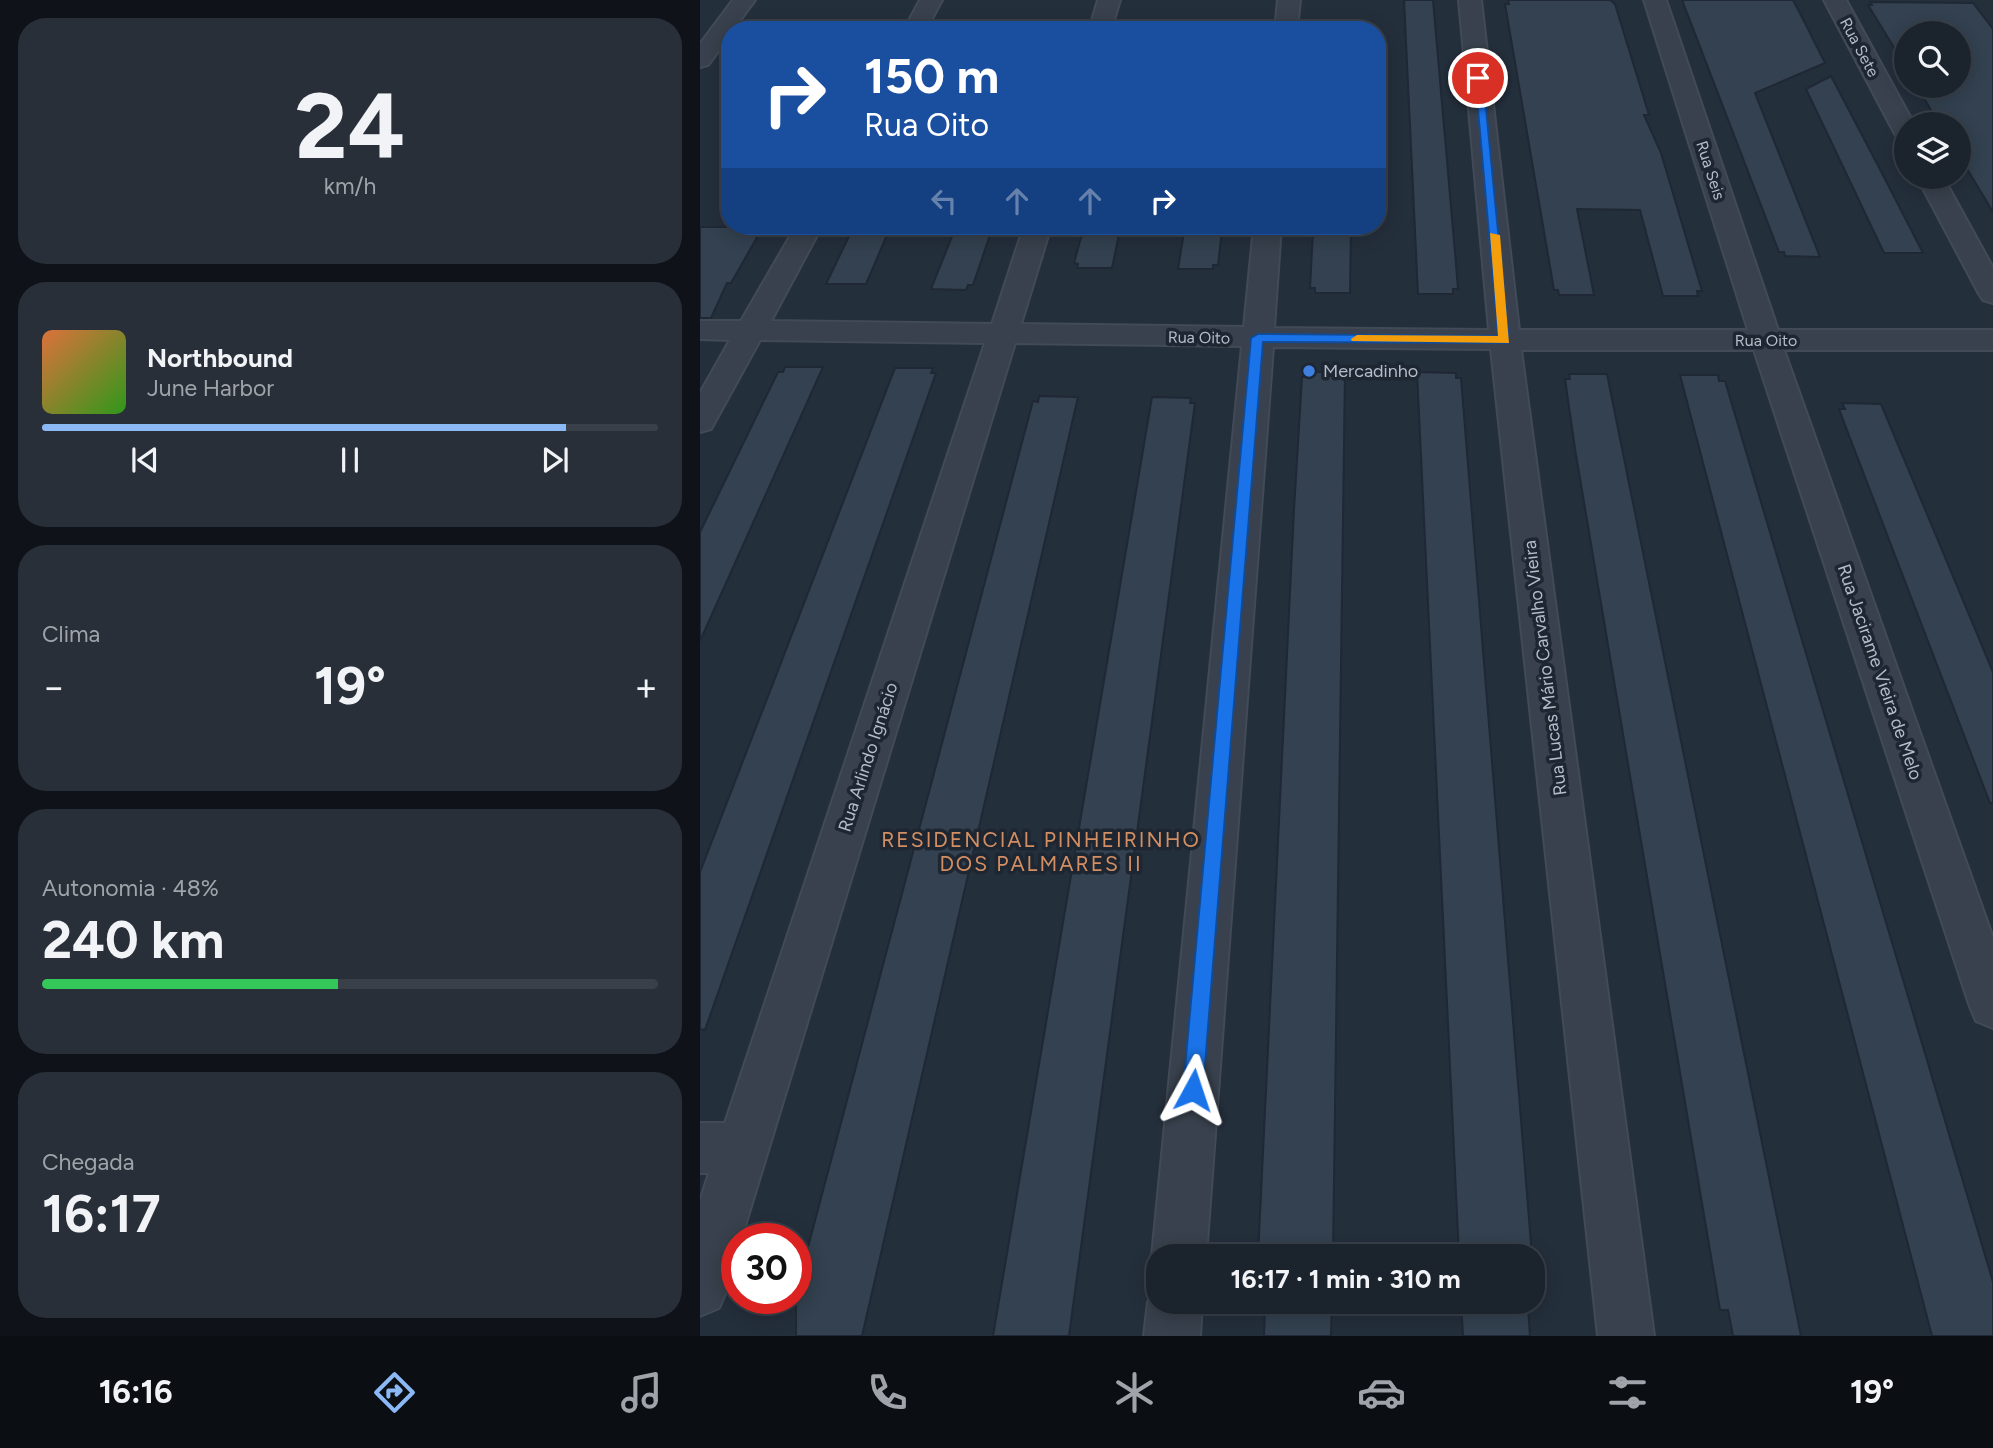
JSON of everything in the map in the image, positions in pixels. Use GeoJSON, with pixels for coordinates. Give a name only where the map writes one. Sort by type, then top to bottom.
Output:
{"type":"FeatureCollection","features":[{"type":"Feature","properties":{"kind":"street"},"geometry":{"type":"LineString","coordinates":[[729,21],[744,0]]}},
{"type":"Feature","properties":{"kind":"street"},"geometry":{"type":"LineString","coordinates":[[920,21],[931,0]]}},
{"type":"Feature","properties":{"kind":"street"},"geometry":{"type":"LineString","coordinates":[[1103,21],[1109,0]]}},
{"type":"Feature","properties":{"kind":"street"},"geometry":{"type":"LineString","coordinates":[[1287,21],[1289,0]]}},
{"type":"Feature","properties":{"kind":"street","name":"Rua Lucas Mário Carvalho Vieira"},"geometry":{"type":"LineString","coordinates":[[1470,0],[1505,340],[1626,1336]]}},
{"type":"Feature","properties":{"kind":"street","name":"Rua Seis"},"geometry":{"type":"LineString","coordinates":[[1655,0],[1766,340]]}},
{"type":"Feature","properties":{"kind":"street","name":"Rua Sete"},"geometry":{"type":"LineString","coordinates":[[1835,0],[1895,112]]}},
{"type":"Feature","properties":{"kind":"street"},"geometry":{"type":"LineString","coordinates":[[700,60],[721,31]]}},
{"type":"Feature","properties":{"kind":"street"},"geometry":{"type":"LineString","coordinates":[[1936,189],[1993,294]]}},
{"type":"Feature","properties":{"kind":"street"},"geometry":{"type":"LineString","coordinates":[[700,421],[804,235]]}},
{"type":"Feature","properties":{"kind":"street","name":"Rua Arlindo Ignácio"},"geometry":{"type":"LineString","coordinates":[[700,1289],[721,1148],[1005,332],[1035,235]]}},
{"type":"Feature","properties":{"kind":"street"},"geometry":{"type":"LineString","coordinates":[[1180,1244],[1267,235]]}},
{"type":"Feature","properties":{"kind":"street","name":"Rua Oito"},"geometry":{"type":"LineString","coordinates":[[700,330],[1505,340],[1993,340]]}},
{"type":"Feature","properties":{"kind":"street","name":"Rua Jacirame Vieira de Melo"},"geometry":{"type":"LineString","coordinates":[[1766,340],[1993,1004]]}},
{"type":"Feature","properties":{"kind":"street"},"geometry":{"type":"LineString","coordinates":[[1172,1336],[1174,1314]]}},
{"type":"Feature","properties":{"kind":"building"},"geometry":{"type":"Polygon","coordinates":[[[1404,0],[1433,0],[1458,289],[1453,289],[1453,294],[1418,294],[1404,0]]]}},
{"type":"Feature","properties":{"kind":"building"},"geometry":{"type":"Polygon","coordinates":[[[1508,0],[1610,0],[1615,4],[1649,115],[1644,115],[1661,153],[1702,291],[1697,291],[1698,296],[1663,296],[1640,210],[1577,209],[1594,295],[1559,295],[1558,290],[1554,290],[1505,4],[1509,4],[1508,0]]]}},
{"type":"Feature","properties":{"kind":"building"},"geometry":{"type":"Polygon","coordinates":[[[1682,0],[1793,0],[1825,63],[1755,93],[1820,257],[1785,256],[1784,252],[1779,252],[1682,0]]]}},
{"type":"Feature","properties":{"kind":"building"},"geometry":{"type":"Polygon","coordinates":[[[1870,2],[1973,3],[1993,29],[1993,212],[1971,176],[1971,112],[1932,112],[1924,98],[1971,98],[1971,21],[1894,21],[1894,47],[1868,5],[1872,5],[1870,2]]]}},
{"type":"Feature","properties":{"kind":"building"},"geometry":{"type":"Polygon","coordinates":[[[1831,76],[1923,253],[1884,253],[1806,89],[1831,76]]]}},
{"type":"Feature","properties":{"kind":"building"},"geometry":{"type":"Polygon","coordinates":[[[700,227],[721,227],[721,235],[758,235],[731,283],[727,283],[711,318],[700,318],[700,227]]]}},
{"type":"Feature","properties":{"kind":"building"},"geometry":{"type":"Polygon","coordinates":[[[850,235],[887,235],[866,284],[826,284],[850,235]]]}},
{"type":"Feature","properties":{"kind":"building"},"geometry":{"type":"Polygon","coordinates":[[[953,235],[990,235],[973,285],[968,285],[966,290],[931,289],[953,235]]]}},
{"type":"Feature","properties":{"kind":"building"},"geometry":{"type":"Polygon","coordinates":[[[1082,235],[1119,235],[1112,268],[1077,268],[1078,264],[1074,263],[1082,235]]]}},
{"type":"Feature","properties":{"kind":"building"},"geometry":{"type":"Polygon","coordinates":[[[1184,235],[1222,235],[1218,265],[1213,265],[1213,269],[1178,269],[1184,235]]]}},
{"type":"Feature","properties":{"kind":"building"},"geometry":{"type":"Polygon","coordinates":[[[1313,235],[1351,235],[1350,293],[1315,293],[1315,288],[1310,288],[1313,235]]]}},
{"type":"Feature","properties":{"kind":"building"},"geometry":{"type":"Polygon","coordinates":[[[785,367],[823,367],[700,641],[700,532],[778,372],[783,372],[785,367]]]}},
{"type":"Feature","properties":{"kind":"building"},"geometry":{"type":"Polygon","coordinates":[[[895,368],[933,368],[931,373],[936,373],[705,1030],[700,1029],[700,872],[895,368]]]}},
{"type":"Feature","properties":{"kind":"building"},"geometry":{"type":"Polygon","coordinates":[[[1307,372],[1345,372],[1333,1244],[1259,1244],[1294,509],[1302,377],[1307,377],[1307,372]]]}},
{"type":"Feature","properties":{"kind":"building"},"geometry":{"type":"Polygon","coordinates":[[[1417,372],[1456,373],[1456,378],[1461,378],[1531,1244],[1458,1244],[1417,372]]]}},
{"type":"Feature","properties":{"kind":"building"},"geometry":{"type":"Polygon","coordinates":[[[1569,374],[1607,374],[1801,1336],[1733,1336],[1728,1310],[1720,1310],[1575,449],[1565,379],[1570,379],[1569,374]]]}},
{"type":"Feature","properties":{"kind":"building"},"geometry":{"type":"Polygon","coordinates":[[[1680,375],[1718,375],[1719,381],[1725,381],[1993,1282],[1993,1336],[1932,1336],[1680,375]]]}},
{"type":"Feature","properties":{"kind":"building"},"geometry":{"type":"Polygon","coordinates":[[[1039,396],[1078,397],[862,1336],[796,1336],[796,1314],[812,1314],[812,1232],[1033,401],[1038,402],[1039,396]]]}},
{"type":"Feature","properties":{"kind":"building"},"geometry":{"type":"Polygon","coordinates":[[[1152,397],[1191,398],[1190,403],[1195,403],[1069,1336],[993,1336],[1152,397]]]}},
{"type":"Feature","properties":{"kind":"building"},"geometry":{"type":"Polygon","coordinates":[[[1842,403],[1881,404],[1993,672],[1993,803],[1990,803],[1839,409],[1845,409],[1842,403]]]}},
{"type":"Feature","properties":{"kind":"building"},"geometry":{"type":"Polygon","coordinates":[[[1265,1314],[1332,1314],[1331,1336],[1264,1336],[1265,1314]]]}},
{"type":"Feature","properties":{"kind":"building"},"geometry":{"type":"Polygon","coordinates":[[[1462,1314],[1528,1314],[1530,1336],[1463,1336],[1462,1314]]]}},
{"type":"Feature","properties":{"kind":"slow traffic"},"geometry":{"type":"LineString","coordinates":[[1357,339],[1505,340],[1494,235]]}},
{"type":"Feature","properties":{"kind":"place","name":"Mercadinho"},"geometry":{"type":"Point","coordinates":[1309,371]}},
{"type":"Feature","properties":{"kind":"district","name":"RESIDENCIAL PINHEIRINHO DOS PALMARES II"},"geometry":{"type":"Point","coordinates":[1041,852]}},
{"type":"Feature","properties":{"kind":"route"},"geometry":{"type":"LineString","coordinates":[[1193,1090],[1258,338],[1505,340],[1478,78]]}}]}
